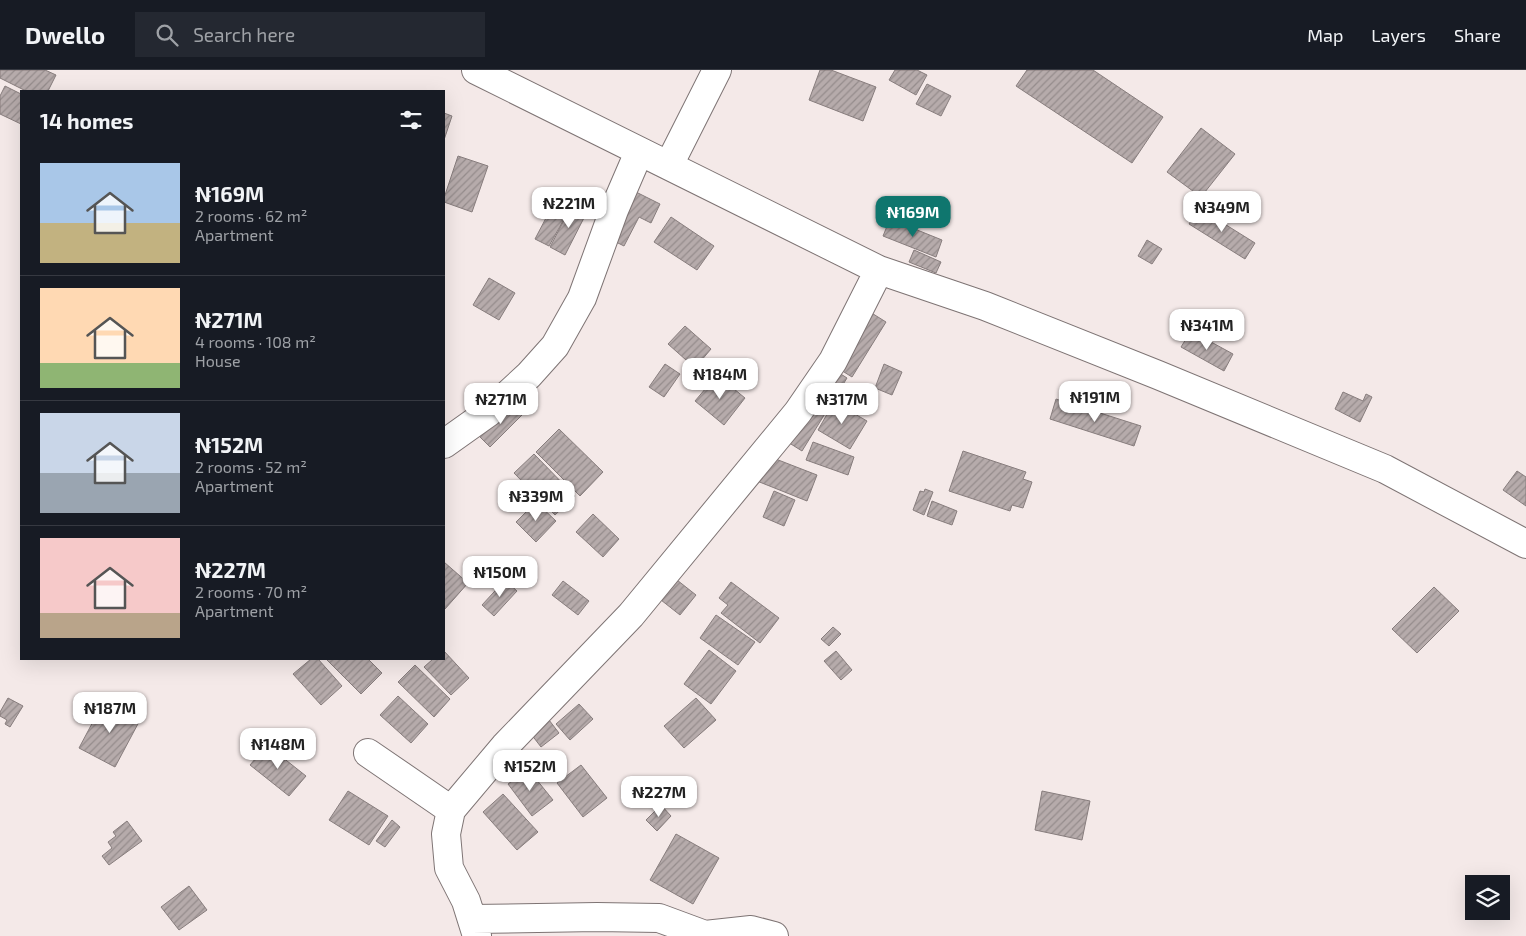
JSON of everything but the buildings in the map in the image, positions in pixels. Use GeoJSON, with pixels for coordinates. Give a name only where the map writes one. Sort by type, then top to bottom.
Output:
{"type":"FeatureCollection","features":[{"type":"Feature","properties":{"kind":"street"},"geometry":{"type":"LineString","coordinates":[[476,70],[878,270],[985,306],[1384,469],[1526,544]]}},
{"type":"Feature","properties":{"kind":"street"},"geometry":{"type":"LineString","coordinates":[[669,165],[717,70]]}},
{"type":"Feature","properties":{"kind":"street"},"geometry":{"type":"LineString","coordinates":[[445,443],[489,412],[555,346],[582,298],[610,219],[639,152]]}},
{"type":"Feature","properties":{"kind":"street"},"geometry":{"type":"LineString","coordinates":[[774,936],[751,930],[705,935],[659,918],[474,927],[466,901],[449,868],[446,834],[451,810],[505,746],[631,615],[798,412],[833,361],[878,270]]}},
{"type":"Feature","properties":{"kind":"street"},"geometry":{"type":"LineString","coordinates":[[368,753],[451,810]]}}]}
